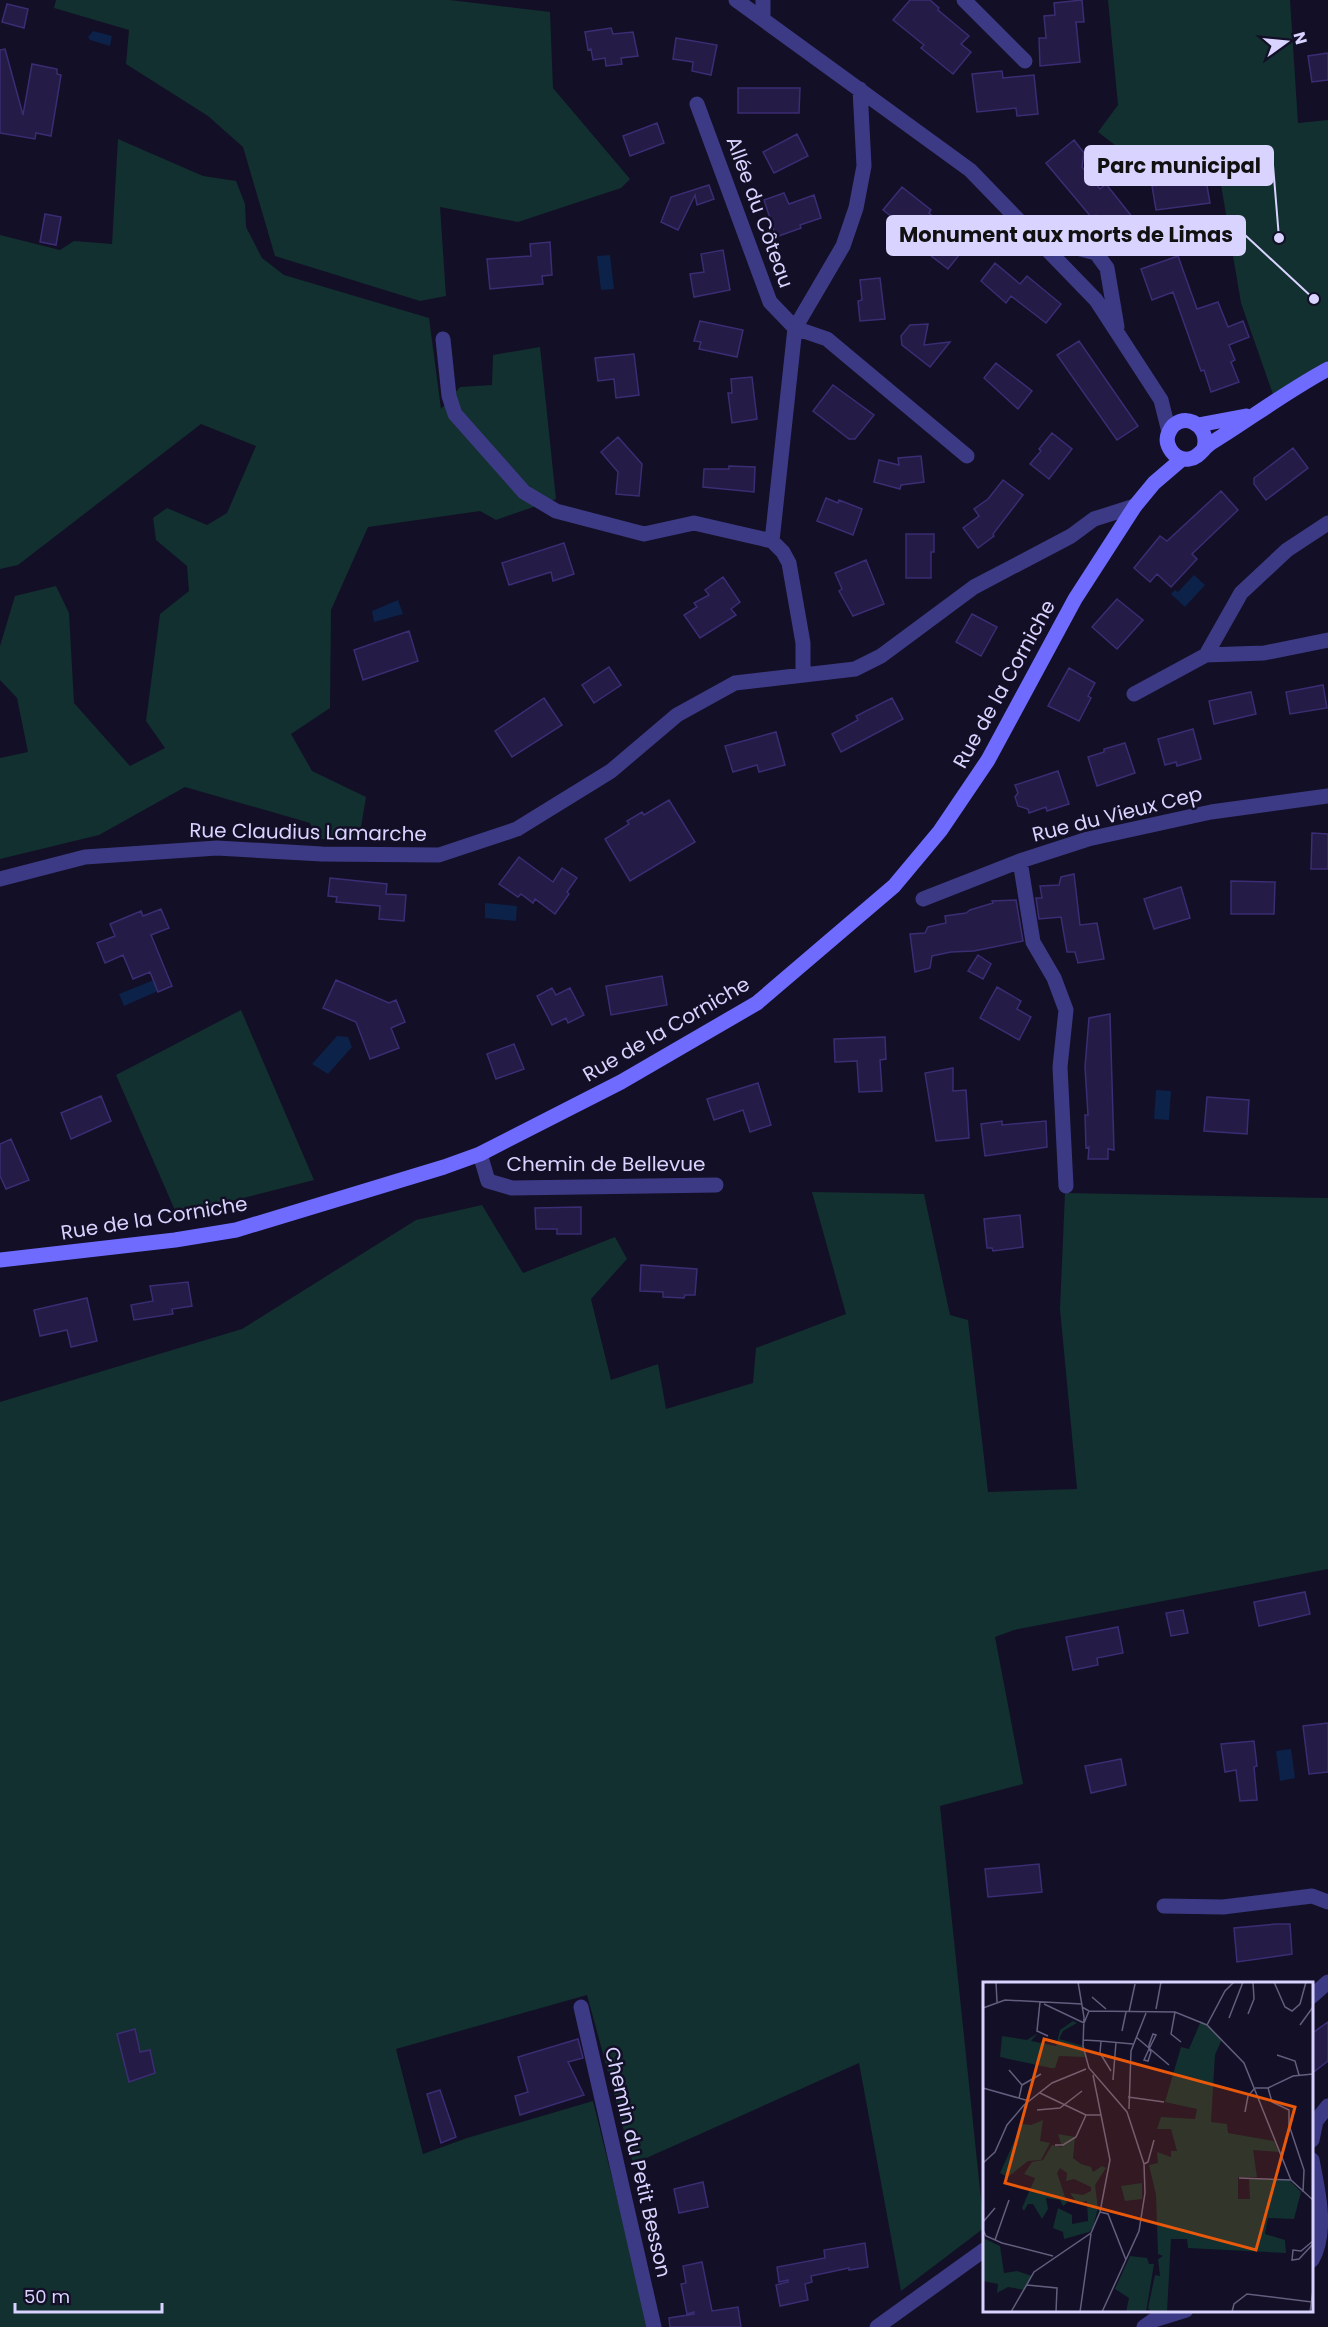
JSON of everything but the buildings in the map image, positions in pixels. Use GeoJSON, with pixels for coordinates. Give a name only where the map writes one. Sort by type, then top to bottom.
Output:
{"type":"FeatureCollection","features":[{"type":"Feature","properties":{"kind":"main road","name":"Rue de la Corniche"},"geometry":{"type":"LineString","coordinates":[[0,1260],[175,1240],[236,1230],[388,1185],[480,1154],[621,1082],[757,1003],[894,886],[940,831],[988,760],[1075,599],[1135,506],[1154,483],[1182,459],[1195,457],[1204,448],[1252,415],[1328,369]]}},
{"type":"Feature","properties":{"kind":"main road","name":"Rue de la Corniche"},"geometry":{"type":"LineString","coordinates":[[1154,483],[1176,423],[1252,415]]}},
{"type":"Feature","properties":{"kind":"main road"},"geometry":{"type":"LineString","coordinates":[[1193,423],[1205,436],[1204,448]]}},
{"type":"Feature","properties":{"kind":"main road"},"geometry":{"type":"LineString","coordinates":[[1169,439],[1176,457],[1182,459]]}},
{"type":"Feature","properties":{"kind":"street"},"geometry":{"type":"LineString","coordinates":[[736,0],[970,170],[1096,300],[1161,400],[1169,439]]}},
{"type":"Feature","properties":{"kind":"street"},"geometry":{"type":"LineString","coordinates":[[763,18],[764,0]]}},
{"type":"Feature","properties":{"kind":"street"},"geometry":{"type":"LineString","coordinates":[[964,0],[1025,61]]}},
{"type":"Feature","properties":{"kind":"street","name":"Allée du Côteau"},"geometry":{"type":"LineString","coordinates":[[772,541],[795,328],[843,246],[856,208],[864,166],[860,89]]}},
{"type":"Feature","properties":{"kind":"street","name":"Allée du Côteau"},"geometry":{"type":"LineString","coordinates":[[697,104],[770,302],[795,328],[827,339],[968,456]]}},
{"type":"Feature","properties":{"kind":"street"},"geometry":{"type":"LineString","coordinates":[[1035,237],[1096,253],[1107,268],[1119,335]]}},
{"type":"Feature","properties":{"kind":"street"},"geometry":{"type":"LineString","coordinates":[[443,339],[449,396],[455,414],[524,492],[556,512],[644,534],[694,523],[772,541],[783,552],[789,563],[802,643],[803,674]]}},
{"type":"Feature","properties":{"kind":"street"},"geometry":{"type":"LineString","coordinates":[[1161,400],[1193,423]]}},
{"type":"Feature","properties":{"kind":"street","name":"Rue Claudius Lamarche"},"geometry":{"type":"LineString","coordinates":[[0,879],[85,856],[217,848],[321,854],[439,855],[517,829],[611,771],[677,715],[735,683],[855,669],[881,656],[974,587],[1071,536],[1094,519],[1135,506]]}},
{"type":"Feature","properties":{"kind":"street"},"geometry":{"type":"LineString","coordinates":[[1206,655],[1241,593],[1287,550],[1328,522]]}},
{"type":"Feature","properties":{"kind":"street"},"geometry":{"type":"LineString","coordinates":[[1134,694],[1206,655],[1263,653],[1328,640]]}},
{"type":"Feature","properties":{"kind":"street","name":"Rue du Vieux Cep"},"geometry":{"type":"LineString","coordinates":[[923,899],[1020,861],[1088,839],[1211,812],[1328,796]]}},
{"type":"Feature","properties":{"kind":"street"},"geometry":{"type":"LineString","coordinates":[[1020,861],[1033,942],[1054,978],[1066,1010],[1060,1067],[1066,1186]]}},
{"type":"Feature","properties":{"kind":"street","name":"Chemin de Bellevue"},"geometry":{"type":"LineString","coordinates":[[480,1154],[488,1181],[512,1188],[716,1185]]}},
{"type":"Feature","properties":{"kind":"street"},"geometry":{"type":"LineString","coordinates":[[1164,1906],[1223,1907],[1312,1896],[1328,1902]]}},
{"type":"Feature","properties":{"kind":"street"},"geometry":{"type":"LineString","coordinates":[[1313,1994],[1328,1982]]}},
{"type":"Feature","properties":{"kind":"street","name":"Chemin du Petit Besson"},"geometry":{"type":"LineString","coordinates":[[581,2007],[654,2327]]}},
{"type":"Feature","properties":{"kind":"street"},"geometry":{"type":"LineString","coordinates":[[1313,2132],[1316,2121],[1328,2106]]}},
{"type":"Feature","properties":{"kind":"street"},"geometry":{"type":"LineString","coordinates":[[1313,2170],[1323,2218],[1320,2245],[1313,2257]]}},
{"type":"Feature","properties":{"kind":"street"},"geometry":{"type":"LineString","coordinates":[[877,2327],[983,2251]]}},
{"type":"Feature","properties":{"kind":"street"},"geometry":{"type":"LineString","coordinates":[[1144,2327],[1154,2320],[1180,2312]]}},
{"type":"Feature","properties":{"kind":"green space"},"geometry":{"type":"Polygon","coordinates":[[[56,0],[450,0],[550,12],[553,88],[630,179],[621,188],[518,222],[440,207],[446,296],[420,301],[275,256],[243,147],[208,116],[126,64],[129,30],[54,8],[56,0]]]}},
{"type":"Feature","properties":{"kind":"green space"},"geometry":{"type":"Polygon","coordinates":[[[1108,0],[1290,0],[1298,123],[1328,120],[1328,369],[1275,400],[1241,303],[1219,173],[1191,154],[1109,165],[1124,152],[1098,132],[1118,105],[1108,0]]]}},
{"type":"Feature","properties":{"kind":"green space"},"geometry":{"type":"Polygon","coordinates":[[[118,139],[203,176],[236,181],[245,204],[246,227],[262,258],[284,275],[429,318],[441,409],[460,387],[492,385],[493,355],[540,347],[556,499],[496,520],[480,511],[368,527],[331,610],[330,708],[291,734],[312,771],[366,797],[359,839],[317,839],[310,823],[185,787],[99,835],[0,859],[0,758],[28,752],[17,698],[0,680],[0,646],[15,596],[56,586],[69,613],[74,703],[130,766],[165,748],[146,721],[160,614],[189,591],[187,566],[156,540],[153,518],[167,508],[207,525],[227,513],[256,446],[201,424],[18,565],[0,569],[0,235],[60,250],[74,241],[112,244],[118,139]]]}},
{"type":"Feature","properties":{"kind":"green space"},"geometry":{"type":"Polygon","coordinates":[[[241,1010],[314,1180],[177,1215],[116,1075],[241,1010]]]}},
{"type":"Feature","properties":{"kind":"green space"},"geometry":{"type":"Polygon","coordinates":[[[812,1192],[924,1194],[950,1315],[968,1320],[988,1492],[1077,1489],[1060,1309],[1065,1193],[1328,1198],[1328,1569],[1014,1630],[995,1637],[1023,1784],[940,1806],[983,2229],[901,2291],[859,2063],[633,2164],[587,1995],[396,2049],[423,2154],[467,2138],[593,2101],[649,2327],[0,2327],[0,1402],[242,1329],[416,1220],[482,1205],[523,1273],[615,1237],[627,1259],[591,1299],[611,1380],[658,1364],[666,1409],[753,1383],[756,1348],[846,1314],[812,1192]]]}},
{"type":"Feature","properties":{"kind":"water"},"geometry":{"type":"Polygon","coordinates":[[[93,31],[112,36],[110,46],[90,40],[88,37],[93,31]]]}},
{"type":"Feature","properties":{"kind":"water"},"geometry":{"type":"Polygon","coordinates":[[[610,255],[614,289],[601,290],[597,256],[610,255]]]}},
{"type":"Feature","properties":{"kind":"water"},"geometry":{"type":"Polygon","coordinates":[[[1194,575],[1205,585],[1185,607],[1171,594],[1175,590],[1178,592],[1194,575]]]}},
{"type":"Feature","properties":{"kind":"water"},"geometry":{"type":"Polygon","coordinates":[[[398,600],[403,614],[374,622],[372,611],[398,600]]]}},
{"type":"Feature","properties":{"kind":"water"},"geometry":{"type":"Polygon","coordinates":[[[485,903],[517,906],[516,921],[485,918],[485,903]]]}},
{"type":"Feature","properties":{"kind":"water"},"geometry":{"type":"Polygon","coordinates":[[[154,980],[158,991],[124,1006],[119,994],[154,980]]]}},
{"type":"Feature","properties":{"kind":"water"},"geometry":{"type":"Polygon","coordinates":[[[337,1036],[348,1037],[352,1047],[328,1074],[312,1064],[337,1036]]]}},
{"type":"Feature","properties":{"kind":"water"},"geometry":{"type":"Polygon","coordinates":[[[1156,1090],[1171,1091],[1169,1120],[1154,1119],[1156,1090]]]}},
{"type":"Feature","properties":{"kind":"water"},"geometry":{"type":"Polygon","coordinates":[[[1291,1749],[1295,1778],[1280,1781],[1276,1751],[1291,1749]]]}},
{"type":"Feature","properties":{"kind":"place","name":"Parc municipal"},"geometry":{"type":"Point","coordinates":[1279,238]}},
{"type":"Feature","properties":{"kind":"place","name":"Monument aux morts de Limas"},"geometry":{"type":"Point","coordinates":[1314,299]}}]}
